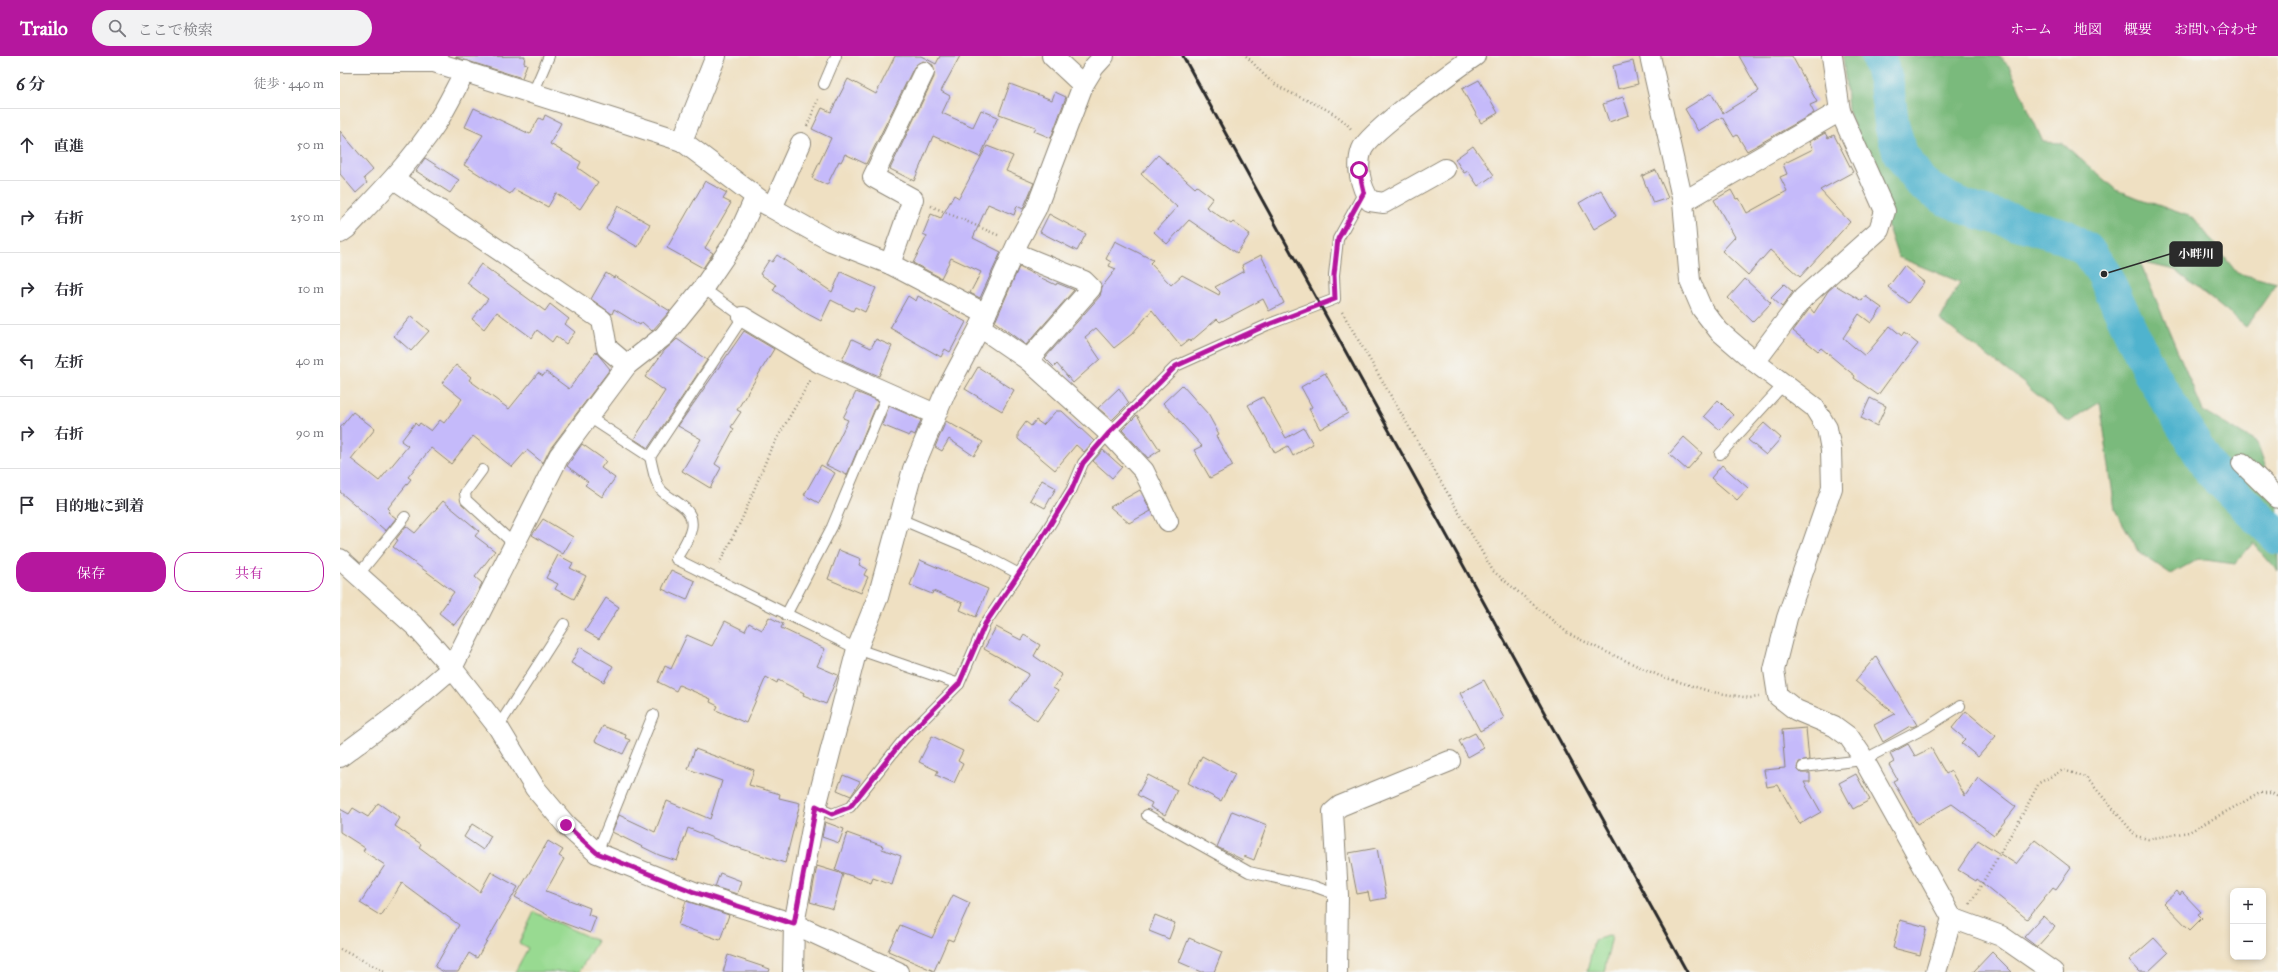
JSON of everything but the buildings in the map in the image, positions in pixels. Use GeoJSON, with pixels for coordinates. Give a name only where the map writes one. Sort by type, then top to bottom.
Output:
{"type":"FeatureCollection","features":[{"type":"Feature","properties":{"kind":"street"},"geometry":{"type":"LineString","coordinates":[[682,141],[716,56]]}},
{"type":"Feature","properties":{"kind":"street"},"geometry":{"type":"LineString","coordinates":[[1052,56],[1083,85]]}},
{"type":"Feature","properties":{"kind":"street"},"geometry":{"type":"LineString","coordinates":[[793,972],[794,924],[816,806],[857,649],[878,597],[913,469],[935,414],[983,321],[1012,244],[1036,209],[1083,85],[1094,67],[1104,56]]}},
{"type":"Feature","properties":{"kind":"street"},"geometry":{"type":"LineString","coordinates":[[1650,56],[1683,202],[1690,281],[1702,310],[1719,331],[1755,362],[1785,383],[1814,407],[1827,428],[1831,450],[1832,488],[1787,618],[1774,670],[1778,696],[1796,710],[1834,726],[1849,737],[1956,919],[2001,936],[2053,972]]}},
{"type":"Feature","properties":{"kind":"street"},"geometry":{"type":"LineString","coordinates":[[1755,362],[1802,298],[1879,230],[1885,211],[1840,111],[1832,56]]}},
{"type":"Feature","properties":{"kind":"street"},"geometry":{"type":"LineString","coordinates":[[1445,169],[1384,203],[1370,201],[1364,192],[1359,170],[1363,148],[1377,132],[1416,100],[1473,57]]}},
{"type":"Feature","properties":{"kind":"street"},"geometry":{"type":"LineString","coordinates":[[340,62],[368,59],[434,62],[682,141],[764,203],[831,241],[890,264],[983,321],[1109,433],[1144,471],[1168,522]]}},
{"type":"Feature","properties":{"kind":"street"},"geometry":{"type":"LineString","coordinates":[[340,233],[347,228],[394,179],[436,124],[465,71]]}},
{"type":"Feature","properties":{"kind":"street"},"geometry":{"type":"LineString","coordinates":[[890,264],[913,199],[873,177],[924,72]]}},
{"type":"Feature","properties":{"kind":"street"},"geometry":{"type":"LineString","coordinates":[[1683,202],[1840,111]]}},
{"type":"Feature","properties":{"kind":"street"},"geometry":{"type":"LineString","coordinates":[[340,757],[403,710],[452,668],[559,456],[627,365],[664,336],[703,288],[736,238],[764,203],[801,143]]}},
{"type":"Feature","properties":{"kind":"street"},"geometry":{"type":"LineString","coordinates":[[394,179],[602,320],[607,348],[627,365]]}},
{"type":"Feature","properties":{"kind":"street"},"geometry":{"type":"LineString","coordinates":[[1012,244],[1084,281],[1091,288],[1028,360]]}},
{"type":"Feature","properties":{"kind":"street"},"geometry":{"type":"LineString","coordinates":[[743,317],[820,364],[935,414]]}},
{"type":"Feature","properties":{"kind":"street"},"geometry":{"type":"LineString","coordinates":[[2242,463],[2278,498]]}},
{"type":"Feature","properties":{"kind":"street"},"geometry":{"type":"LineString","coordinates":[[340,559],[359,574],[416,627],[452,668],[498,727],[535,788],[566,825],[597,853],[694,892],[794,924],[898,972]]}},
{"type":"Feature","properties":{"kind":"street"},"geometry":{"type":"LineString","coordinates":[[1337,972],[1338,895],[1333,812],[1340,806],[1450,761]]}},
{"type":"Feature","properties":{"kind":"street"},"geometry":{"type":"LineString","coordinates":[[1936,972],[1956,919]]}},
{"type":"Feature","properties":{"kind":"lane"},"geometry":{"type":"LineString","coordinates":[[533,93],[549,56]]}},
{"type":"Feature","properties":{"kind":"lane"},"geometry":{"type":"LineString","coordinates":[[824,84],[836,56]]}},
{"type":"Feature","properties":{"kind":"lane"},"geometry":{"type":"LineString","coordinates":[[816,806],[832,814],[850,807],[904,739],[959,684],[985,624],[1072,489],[1083,463],[1109,433],[1176,366],[1267,325],[1335,299],[1334,275],[1338,239],[1364,192]]}},
{"type":"Feature","properties":{"kind":"lane"},"geometry":{"type":"LineString","coordinates":[[650,457],[743,317],[703,288]]}},
{"type":"Feature","properties":{"kind":"lane"},"geometry":{"type":"LineString","coordinates":[[1720,454],[1785,383]]}},
{"type":"Feature","properties":{"kind":"lane"},"geometry":{"type":"LineString","coordinates":[[786,615],[832,527],[888,393]]}},
{"type":"Feature","properties":{"kind":"lane"},"geometry":{"type":"LineString","coordinates":[[588,417],[650,457],[655,477],[662,490],[686,509],[693,520],[690,535],[676,559],[857,649],[959,684]]}},
{"type":"Feature","properties":{"kind":"lane"},"geometry":{"type":"LineString","coordinates":[[482,470],[465,493],[466,500],[515,545]]}},
{"type":"Feature","properties":{"kind":"lane"},"geometry":{"type":"LineString","coordinates":[[359,574],[405,517]]}},
{"type":"Feature","properties":{"kind":"lane"},"geometry":{"type":"LineString","coordinates":[[900,519],[976,551],[1018,574]]}},
{"type":"Feature","properties":{"kind":"lane"},"geometry":{"type":"LineString","coordinates":[[498,727],[564,624]]}},
{"type":"Feature","properties":{"kind":"lane"},"geometry":{"type":"LineString","coordinates":[[1803,767],[1863,760],[1927,727],[1960,706]]}},
{"type":"Feature","properties":{"kind":"lane"},"geometry":{"type":"LineString","coordinates":[[597,853],[653,715]]}},
{"type":"Feature","properties":{"kind":"lane"},"geometry":{"type":"LineString","coordinates":[[1147,815],[1249,872],[1307,884],[1338,895]]}},
{"type":"Feature","properties":{"kind":"path"},"geometry":{"type":"LineString","coordinates":[[1246,56],[1276,85],[1314,102],[1340,118],[1351,129],[1363,148]]}},
{"type":"Feature","properties":{"kind":"path"},"geometry":{"type":"LineString","coordinates":[[801,143],[824,84]]}},
{"type":"Feature","properties":{"kind":"path"},"geometry":{"type":"LineString","coordinates":[[913,199],[1012,244]]}},
{"type":"Feature","properties":{"kind":"path"},"geometry":{"type":"LineString","coordinates":[[1335,299],[1490,564],[1494,570],[1522,596],[1569,634],[1660,676],[1712,692],[1750,698],[1778,696]]}},
{"type":"Feature","properties":{"kind":"path"},"geometry":{"type":"LineString","coordinates":[[712,577],[742,519],[770,451],[820,364]]}},
{"type":"Feature","properties":{"kind":"path"},"geometry":{"type":"LineString","coordinates":[[1956,919],[2020,819],[2039,783],[2063,770],[2086,777],[2136,836],[2148,839],[2189,832],[2260,794],[2272,793],[2278,797]]}},
{"type":"Feature","properties":{"kind":"path"},"geometry":{"type":"LineString","coordinates":[[340,949],[386,972]]}},
{"type":"Feature","properties":{"kind":"green space"},"geometry":{"type":"Polygon","coordinates":[[[1843,56],[1998,56],[2009,66],[2043,142],[2062,143],[2116,190],[2194,218],[2237,273],[2277,283],[2246,327],[2175,270],[2140,262],[2203,411],[2257,443],[2278,503],[2278,572],[2253,543],[2235,564],[2198,559],[2171,574],[2140,553],[2115,510],[2100,402],[2069,422],[2022,382],[1940,320],[1960,282],[1898,257],[1848,109],[1843,56]]]}},
{"type":"Feature","properties":{"kind":"green space"},"geometry":{"type":"Polygon","coordinates":[[[534,912],[597,941],[579,972],[515,972],[528,948],[519,943],[534,912]]]}},
{"type":"Feature","properties":{"kind":"green space"},"geometry":{"type":"Polygon","coordinates":[[[1612,935],[1604,972],[1587,972],[1594,940],[1612,935]]]}},
{"type":"Feature","properties":{"kind":"waterway"},"geometry":{"type":"LineString","coordinates":[[1878,56],[1886,82],[1892,126],[1900,153],[1921,183],[1947,199],[1973,210],[2064,236],[2087,250],[2104,274],[2150,372],[2212,472],[2278,537]]}},
{"type":"Feature","properties":{"kind":"railway"},"geometry":{"type":"LineString","coordinates":[[1183,56],[1687,972]]}},
{"type":"Feature","properties":{"kind":"place","name":"小畔川"},"geometry":{"type":"Point","coordinates":[2104,274]}},
{"type":"Feature","properties":{"kind":"route"},"geometry":{"type":"LineString","coordinates":[[566,825],[597,853],[694,892],[794,924],[816,806],[832,814],[850,807],[904,739],[959,684],[985,624],[1032,554],[1072,489],[1083,463],[1109,433],[1176,366],[1267,325],[1335,299],[1334,275],[1338,239],[1364,192],[1359,170]]}}]}
